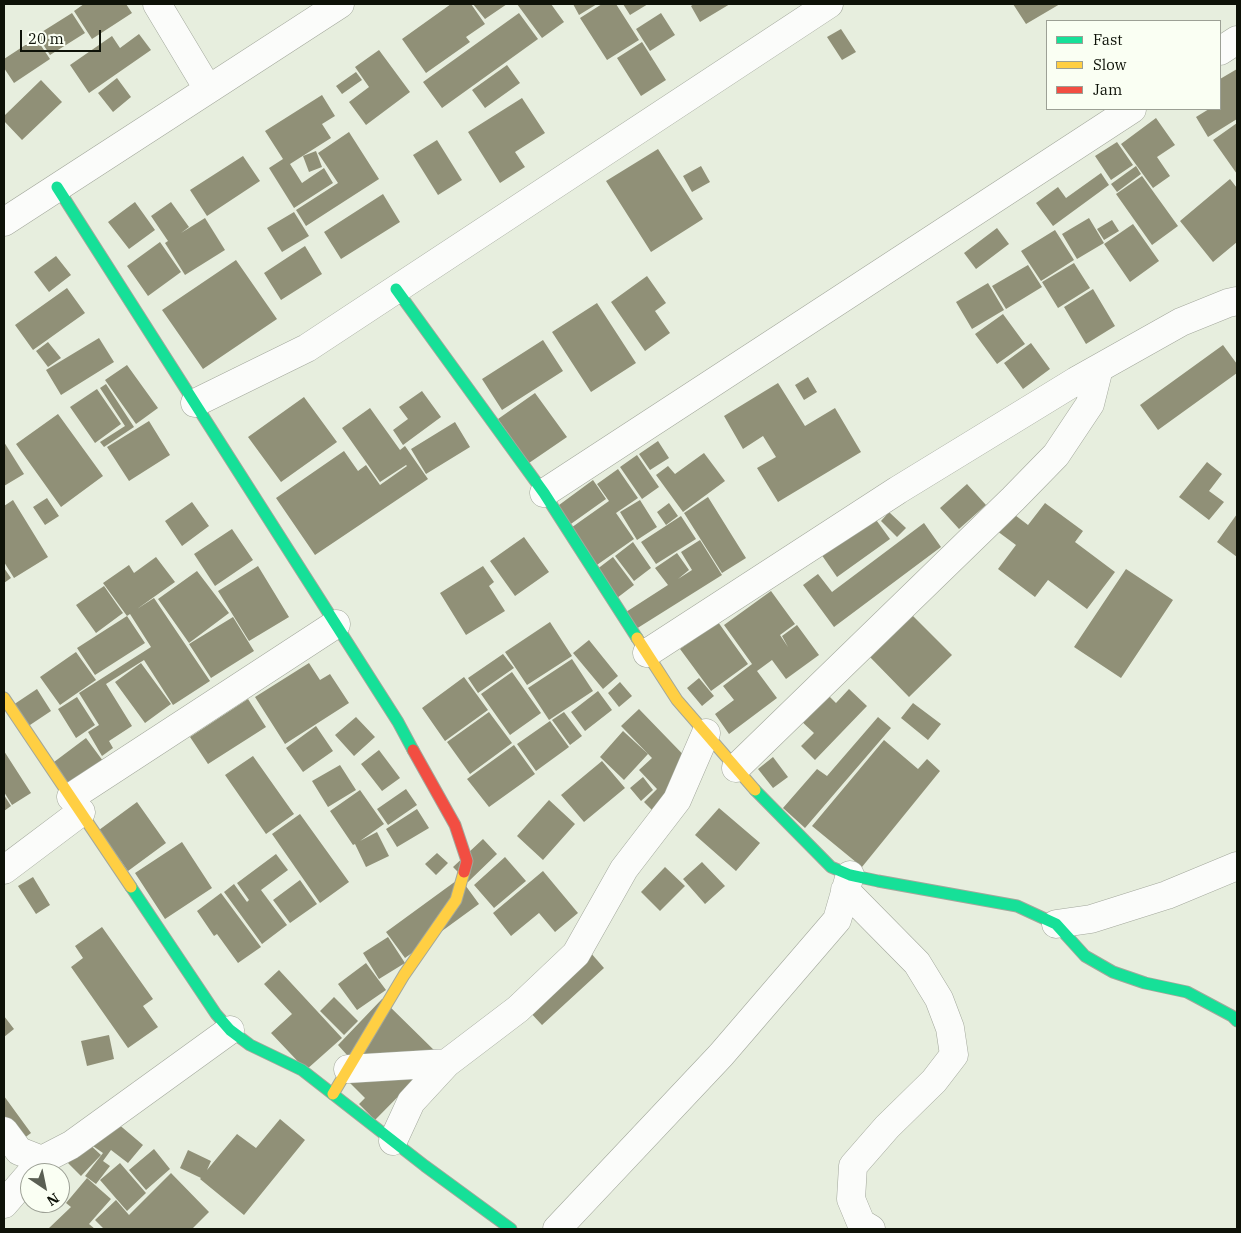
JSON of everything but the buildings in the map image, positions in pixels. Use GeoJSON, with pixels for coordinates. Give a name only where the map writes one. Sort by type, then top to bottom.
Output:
{"type":"FeatureCollection","features":[{"type":"Feature","properties":{"kind":"street"},"geometry":{"type":"LineString","coordinates":[[157,4],[208,89]]}},
{"type":"Feature","properties":{"kind":"street"},"geometry":{"type":"LineString","coordinates":[[4,222],[340,4]]}},
{"type":"Feature","properties":{"kind":"street"},"geometry":{"type":"LineString","coordinates":[[195,403],[307,348],[829,4]]}},
{"type":"Feature","properties":{"kind":"street"},"geometry":{"type":"LineString","coordinates":[[1221,50],[1237,40]]}},
{"type":"Feature","properties":{"kind":"street"},"geometry":{"type":"LineString","coordinates":[[544,493],[1130,110]]}},
{"type":"Feature","properties":{"kind":"street"},"geometry":{"type":"LineString","coordinates":[[57,187],[398,722],[455,825],[467,861],[456,900],[404,975],[333,1094]]}},
{"type":"Feature","properties":{"kind":"street"},"geometry":{"type":"LineString","coordinates":[[396,289],[544,493],[677,700],[736,768],[831,867],[848,882],[917,963],[939,998],[950,1028],[954,1055],[934,1081],[887,1127],[852,1166],[851,1199],[861,1223],[871,1229]]}},
{"type":"Feature","properties":{"kind":"street"},"geometry":{"type":"LineString","coordinates":[[647,653],[898,490],[1099,368],[1181,322],[1237,300]]}},
{"type":"Feature","properties":{"kind":"street"},"geometry":{"type":"LineString","coordinates":[[736,768],[1056,455],[1090,404],[1099,368]]}},
{"type":"Feature","properties":{"kind":"street"},"geometry":{"type":"LineString","coordinates":[[4,870],[76,805],[336,624]]}},
{"type":"Feature","properties":{"kind":"street"},"geometry":{"type":"LineString","coordinates":[[4,698],[216,1014],[230,1030],[250,1045],[302,1070],[511,1229]]}},
{"type":"Feature","properties":{"kind":"street"},"geometry":{"type":"LineString","coordinates":[[393,1141],[411,1102],[447,1063],[518,1009],[576,954],[624,869],[676,800],[706,733]]}},
{"type":"Feature","properties":{"kind":"street"},"geometry":{"type":"LineString","coordinates":[[1056,924],[1091,919],[1167,895],[1237,866]]}},
{"type":"Feature","properties":{"kind":"street"},"geometry":{"type":"LineString","coordinates":[[848,882],[1017,906],[1056,924],[1085,956],[1113,972],[1145,983],[1187,992],[1232,1016],[1237,1021]]}},
{"type":"Feature","properties":{"kind":"street"},"geometry":{"type":"LineString","coordinates":[[557,1229],[720,1055],[837,920],[848,882]]}},
{"type":"Feature","properties":{"kind":"street"},"geometry":{"type":"LineString","coordinates":[[44,1163],[71,1146],[230,1030]]}},
{"type":"Feature","properties":{"kind":"street"},"geometry":{"type":"LineString","coordinates":[[348,1069],[447,1063]]}},
{"type":"Feature","properties":{"kind":"street"},"geometry":{"type":"LineString","coordinates":[[4,1132],[29,1163]]}},
{"type":"Feature","properties":{"kind":"street"},"geometry":{"type":"LineString","coordinates":[[4,1204],[20,1185]]}},
{"type":"Feature","properties":{"kind":"traffic: fast"},"geometry":{"type":"LineString","coordinates":[[57,187],[398,722],[413,750]]}},
{"type":"Feature","properties":{"kind":"traffic: fast"},"geometry":{"type":"LineString","coordinates":[[396,289],[544,493],[637,638]]}},
{"type":"Feature","properties":{"kind":"traffic: fast"},"geometry":{"type":"LineString","coordinates":[[755,790],[831,867],[850,875],[878,881],[1017,906],[1056,924],[1085,956],[1113,972],[1145,983],[1187,992],[1232,1016],[1237,1021]]}},
{"type":"Feature","properties":{"kind":"traffic: fast"},"geometry":{"type":"LineString","coordinates":[[131,887],[216,1014],[230,1030],[250,1045],[302,1070],[425,1166],[511,1229]]}},
{"type":"Feature","properties":{"kind":"traffic: slow"},"geometry":{"type":"LineString","coordinates":[[637,638],[677,700],[755,790]]}},
{"type":"Feature","properties":{"kind":"traffic: slow"},"geometry":{"type":"LineString","coordinates":[[4,698],[131,887]]}},
{"type":"Feature","properties":{"kind":"traffic: slow"},"geometry":{"type":"LineString","coordinates":[[333,1094],[404,975],[456,900],[464,872]]}},
{"type":"Feature","properties":{"kind":"traffic: jam"},"geometry":{"type":"LineString","coordinates":[[413,750],[455,825],[467,861],[464,872]]}}]}
